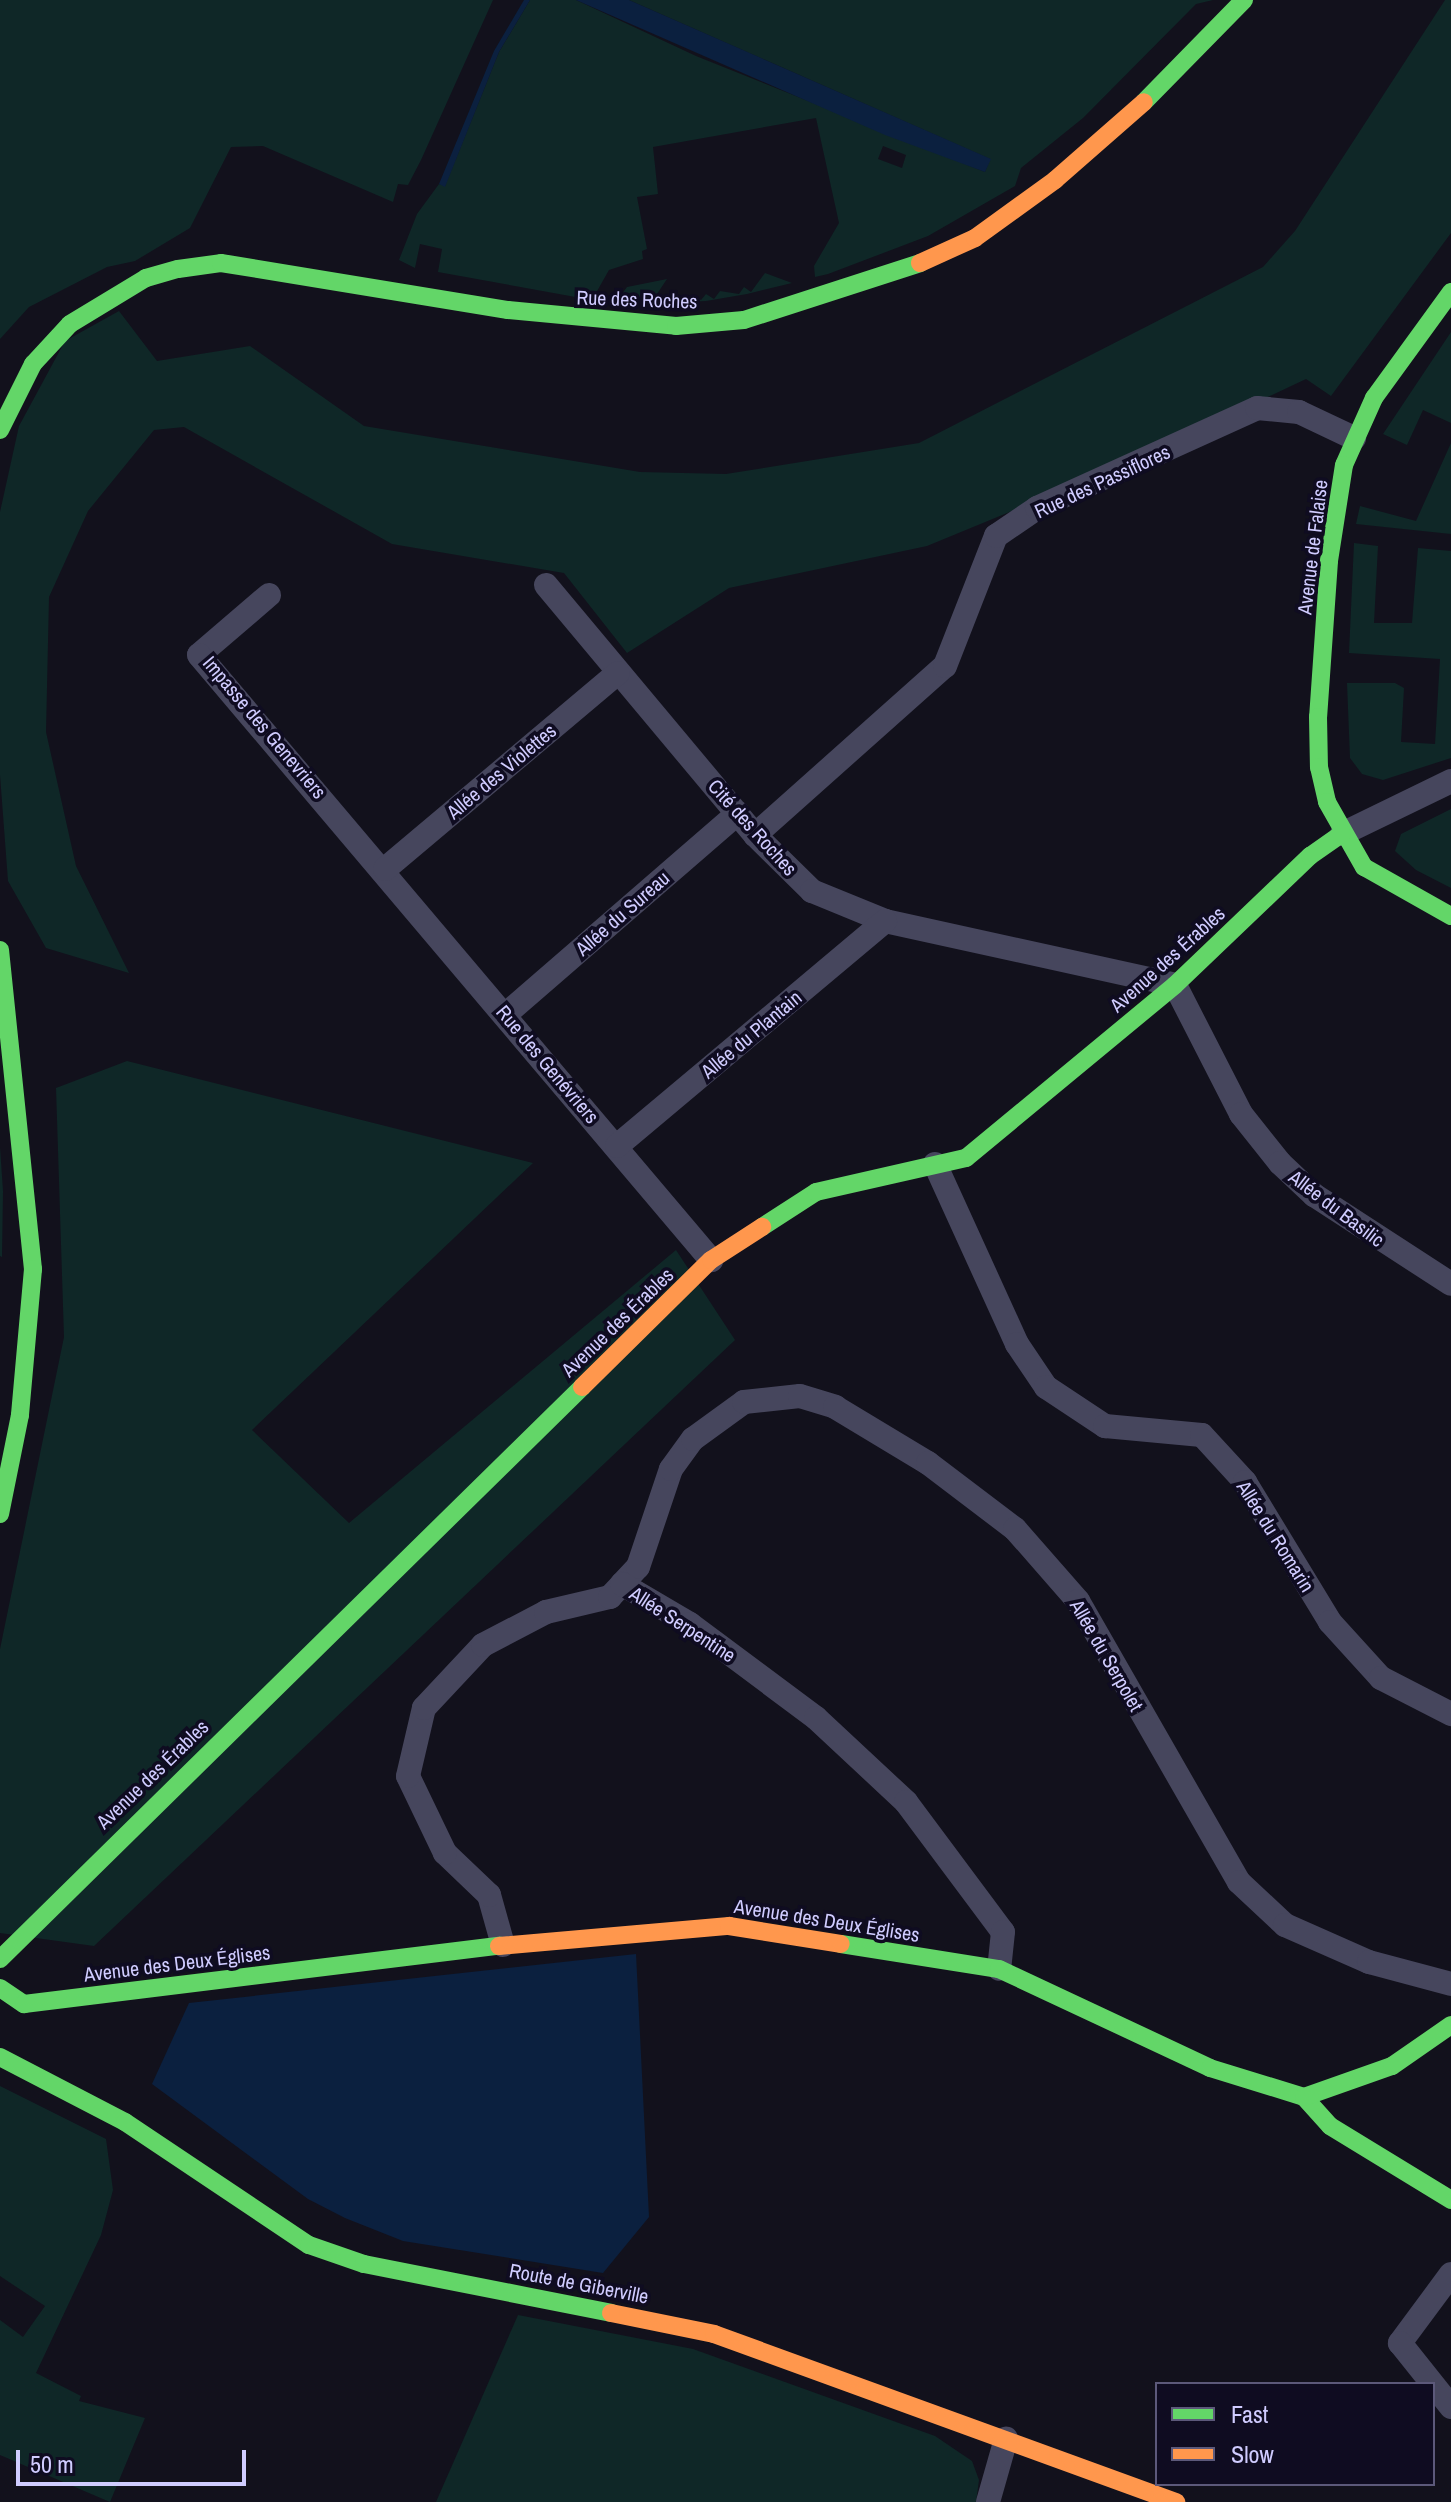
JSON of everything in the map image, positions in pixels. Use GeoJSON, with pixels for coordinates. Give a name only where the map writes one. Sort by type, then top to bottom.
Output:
{"type":"FeatureCollection","features":[{"type":"Feature","properties":{"kind":"street","name":"Rue des Roches"},"geometry":{"type":"LineString","coordinates":[[0,430],[33,364],[70,324],[146,278],[178,269],[221,263],[523,312],[676,326],[744,320],[897,274],[975,238],[1055,180],[1150,97],[1244,0]]}},
{"type":"Feature","properties":{"kind":"street","name":"Avenue de Falaise"},"geometry":{"type":"LineString","coordinates":[[1451,292],[1374,398],[1354,438],[1336,506],[1318,717],[1319,767],[1342,834],[1364,867],[1451,916]]}},
{"type":"Feature","properties":{"kind":"street","name":"Rue des Passiflores"},"geometry":{"type":"LineString","coordinates":[[755,835],[945,666],[996,536],[1037,508],[1257,408],[1299,412],[1354,438]]}},
{"type":"Feature","properties":{"kind":"street","name":"Cité des Roches"},"geometry":{"type":"LineString","coordinates":[[546,585],[755,835],[812,891],[885,921],[1175,985]]}},
{"type":"Feature","properties":{"kind":"street","name":"Impasse des Genevriers"},"geometry":{"type":"LineString","coordinates":[[269,595],[199,655],[385,869]]}},
{"type":"Feature","properties":{"kind":"street","name":"Allée des Violettes"},"geometry":{"type":"LineString","coordinates":[[385,869],[618,673]]}},
{"type":"Feature","properties":{"kind":"street"},"geometry":{"type":"LineString","coordinates":[[1342,834],[1451,781]]}},
{"type":"Feature","properties":{"kind":"street","name":"Allée du Sureau"},"geometry":{"type":"LineString","coordinates":[[506,1014],[738,813]]}},
{"type":"Feature","properties":{"kind":"street","name":"Avenue des Érables"},"geometry":{"type":"LineString","coordinates":[[0,1959],[711,1260],[816,1192],[966,1158],[1175,985],[1310,856],[1342,834]]}},
{"type":"Feature","properties":{"kind":"street","name":"Rue des Genévriers"},"geometry":{"type":"LineString","coordinates":[[385,869],[711,1260]]}},
{"type":"Feature","properties":{"kind":"street","name":"Allée du Plantain"},"geometry":{"type":"LineString","coordinates":[[617,1146],[885,921]]}},
{"type":"Feature","properties":{"kind":"street"},"geometry":{"type":"LineString","coordinates":[[0,950],[33,1269],[20,1415],[0,1514]]}},
{"type":"Feature","properties":{"kind":"street","name":"Allée du Basilic"},"geometry":{"type":"LineString","coordinates":[[1175,985],[1241,1114],[1280,1163],[1327,1204],[1451,1284]]}},
{"type":"Feature","properties":{"kind":"street","name":"Allée du Romarin"},"geometry":{"type":"LineString","coordinates":[[935,1164],[1017,1344],[1046,1387],[1105,1426],[1202,1435],[1245,1482],[1330,1622],[1381,1678],[1451,1714]]}},
{"type":"Feature","properties":{"kind":"street","name":"Allée du Serpolet"},"geometry":{"type":"LineString","coordinates":[[622,1584],[638,1567],[671,1469],[693,1439],[744,1402],[800,1396],[835,1407],[928,1463],[1015,1529],[1078,1601],[1239,1882],[1285,1925],[1369,1962],[1451,1984]]}},
{"type":"Feature","properties":{"kind":"street","name":"Allée Serpentine"},"geometry":{"type":"LineString","coordinates":[[503,1945],[489,1895],[445,1853],[408,1776],[424,1708],[483,1645],[546,1612],[610,1597],[622,1584],[690,1624],[816,1718],[906,1802],[1003,1932],[999,1969]]}},
{"type":"Feature","properties":{"kind":"street","name":"Avenue des Deux Églises"},"geometry":{"type":"LineString","coordinates":[[0,1988],[24,2004],[503,1945],[729,1926],[999,1969],[1210,2068],[1304,2097]]}},
{"type":"Feature","properties":{"kind":"street"},"geometry":{"type":"LineString","coordinates":[[1451,2025],[1392,2066],[1304,2097],[1330,2126],[1451,2200]]}},
{"type":"Feature","properties":{"kind":"street","name":"Route de Giberville"},"geometry":{"type":"LineString","coordinates":[[3,2060],[125,2122],[309,2245],[364,2264],[714,2334],[1176,2502]]}},
{"type":"Feature","properties":{"kind":"street"},"geometry":{"type":"LineString","coordinates":[[1431,2382],[1400,2343],[1451,2274]]}},
{"type":"Feature","properties":{"kind":"street"},"geometry":{"type":"LineString","coordinates":[[1435,2387],[1451,2407]]}},
{"type":"Feature","properties":{"kind":"street"},"geometry":{"type":"LineString","coordinates":[[988,2502],[1006,2439]]}},
{"type":"Feature","properties":{"kind":"green space"},"geometry":{"type":"Polygon","coordinates":[[[0,0],[493,0],[421,160],[408,185],[398,184],[393,202],[263,146],[231,147],[190,228],[135,261],[107,267],[29,307],[0,339],[0,0]]]}},
{"type":"Feature","properties":{"kind":"green space"},"geometry":{"type":"Polygon","coordinates":[[[530,0],[576,0],[696,56],[985,172],[990,159],[629,0],[1213,0],[1196,4],[1083,118],[1021,168],[1015,186],[928,236],[828,274],[815,277],[814,266],[839,223],[816,118],[653,147],[658,194],[637,197],[647,249],[642,251],[643,259],[609,270],[592,300],[438,272],[442,249],[420,244],[415,268],[399,260],[417,214],[439,184],[445,186],[499,52],[530,0]],[[883,146],[878,159],[902,168],[906,155],[883,146]]]}},
{"type":"Feature","properties":{"kind":"green space"},"geometry":{"type":"Polygon","coordinates":[[[1445,0],[1451,0],[1451,233],[1331,396],[1306,379],[1126,464],[927,546],[729,588],[627,653],[564,573],[392,544],[184,427],[154,430],[88,511],[49,597],[46,732],[76,866],[129,973],[46,948],[8,881],[0,775],[0,512],[19,426],[65,341],[119,311],[157,361],[250,346],[364,426],[640,472],[726,474],[919,443],[1263,267],[1295,231],[1445,0]]]}},
{"type":"Feature","properties":{"kind":"green space"},"geometry":{"type":"Polygon","coordinates":[[[765,273],[792,283],[747,294],[706,301],[689,302],[693,295],[701,300],[706,294],[714,299],[720,291],[739,294],[744,287],[751,292],[765,273]]]}},
{"type":"Feature","properties":{"kind":"green space"},"geometry":{"type":"Polygon","coordinates":[[[667,279],[655,297],[664,302],[668,296],[676,302],[680,297],[689,302],[669,303],[616,302],[627,287],[667,279]]]}},
{"type":"Feature","properties":{"kind":"green space"},"geometry":{"type":"Polygon","coordinates":[[[1451,332],[1451,423],[1423,410],[1407,445],[1383,434],[1451,332]]]}},
{"type":"Feature","properties":{"kind":"green space"},"geometry":{"type":"Polygon","coordinates":[[[1451,443],[1451,534],[1356,524],[1360,506],[1416,521],[1451,443]]]}},
{"type":"Feature","properties":{"kind":"green space"},"geometry":{"type":"Polygon","coordinates":[[[1354,543],[1378,546],[1374,623],[1412,623],[1418,548],[1451,551],[1451,758],[1383,780],[1362,774],[1350,758],[1347,683],[1395,683],[1404,688],[1401,742],[1435,744],[1440,659],[1349,653],[1354,543]]]}},
{"type":"Feature","properties":{"kind":"green space"},"geometry":{"type":"Polygon","coordinates":[[[1451,809],[1451,888],[1416,870],[1395,851],[1401,834],[1451,809]]]}},
{"type":"Feature","properties":{"kind":"green space"},"geometry":{"type":"Polygon","coordinates":[[[127,1061],[533,1163],[252,1430],[349,1523],[676,1250],[735,1340],[94,1946],[0,1933],[0,1649],[64,1337],[56,1088],[127,1061]]]}},
{"type":"Feature","properties":{"kind":"green space"},"geometry":{"type":"Polygon","coordinates":[[[0,1147],[3,1191],[2,1257],[0,1256],[0,1147]]]}},
{"type":"Feature","properties":{"kind":"green space"},"geometry":{"type":"Polygon","coordinates":[[[0,2086],[106,2139],[113,2190],[101,2235],[36,2373],[81,2396],[79,2401],[145,2418],[110,2502],[0,2455],[0,2320],[23,2337],[45,2306],[0,2276],[0,2086]]]}},
{"type":"Feature","properties":{"kind":"green space"},"geometry":{"type":"Polygon","coordinates":[[[518,2315],[693,2349],[935,2436],[972,2461],[979,2480],[976,2502],[436,2502],[518,2315]]]}},
{"type":"Feature","properties":{"kind":"water"},"geometry":{"type":"Polygon","coordinates":[[[524,0],[530,0],[499,52],[445,187],[439,184],[494,51],[524,0]]]}},
{"type":"Feature","properties":{"kind":"water"},"geometry":{"type":"Polygon","coordinates":[[[576,0],[629,0],[991,159],[985,172],[885,135],[576,0]]]}},
{"type":"Feature","properties":{"kind":"water"},"geometry":{"type":"Polygon","coordinates":[[[636,1954],[649,2217],[603,2273],[403,2241],[345,2218],[308,2199],[152,2084],[189,2003],[636,1954]]]}},
{"type":"Feature","properties":{"kind":"traffic: fast"},"geometry":{"type":"LineString","coordinates":[[1144,102],[1244,0]]}},
{"type":"Feature","properties":{"kind":"traffic: fast"},"geometry":{"type":"LineString","coordinates":[[0,430],[33,364],[70,324],[146,278],[178,269],[221,263],[508,310],[676,326],[744,320],[920,263]]}},
{"type":"Feature","properties":{"kind":"traffic: fast"},"geometry":{"type":"LineString","coordinates":[[1451,292],[1374,398],[1344,465],[1329,561],[1318,717],[1319,767],[1327,802],[1364,867],[1451,916]]}},
{"type":"Feature","properties":{"kind":"traffic: fast"},"geometry":{"type":"LineString","coordinates":[[762,1227],[816,1192],[966,1158],[1175,985],[1310,856],[1342,834]]}},
{"type":"Feature","properties":{"kind":"traffic: fast"},"geometry":{"type":"LineString","coordinates":[[0,950],[33,1269],[20,1415],[0,1514]]}},
{"type":"Feature","properties":{"kind":"traffic: fast"},"geometry":{"type":"LineString","coordinates":[[0,1959],[582,1387]]}},
{"type":"Feature","properties":{"kind":"traffic: fast"},"geometry":{"type":"LineString","coordinates":[[841,1944],[999,1969],[1210,2068],[1304,2097],[1330,2126],[1451,2200]]}},
{"type":"Feature","properties":{"kind":"traffic: fast"},"geometry":{"type":"LineString","coordinates":[[0,1988],[24,2004],[499,1946]]}},
{"type":"Feature","properties":{"kind":"traffic: fast"},"geometry":{"type":"LineString","coordinates":[[1304,2097],[1392,2066],[1451,2025]]}},
{"type":"Feature","properties":{"kind":"traffic: fast"},"geometry":{"type":"LineString","coordinates":[[0,2057],[125,2122],[309,2245],[364,2264],[611,2313]]}},
{"type":"Feature","properties":{"kind":"traffic: slow"},"geometry":{"type":"LineString","coordinates":[[920,263],[975,238],[1055,180],[1144,102]]}},
{"type":"Feature","properties":{"kind":"traffic: slow"},"geometry":{"type":"LineString","coordinates":[[582,1387],[711,1260],[762,1227]]}},
{"type":"Feature","properties":{"kind":"traffic: slow"},"geometry":{"type":"LineString","coordinates":[[499,1946],[729,1926],[841,1944]]}},
{"type":"Feature","properties":{"kind":"traffic: slow"},"geometry":{"type":"LineString","coordinates":[[611,2313],[714,2334],[1176,2502]]}}]}
